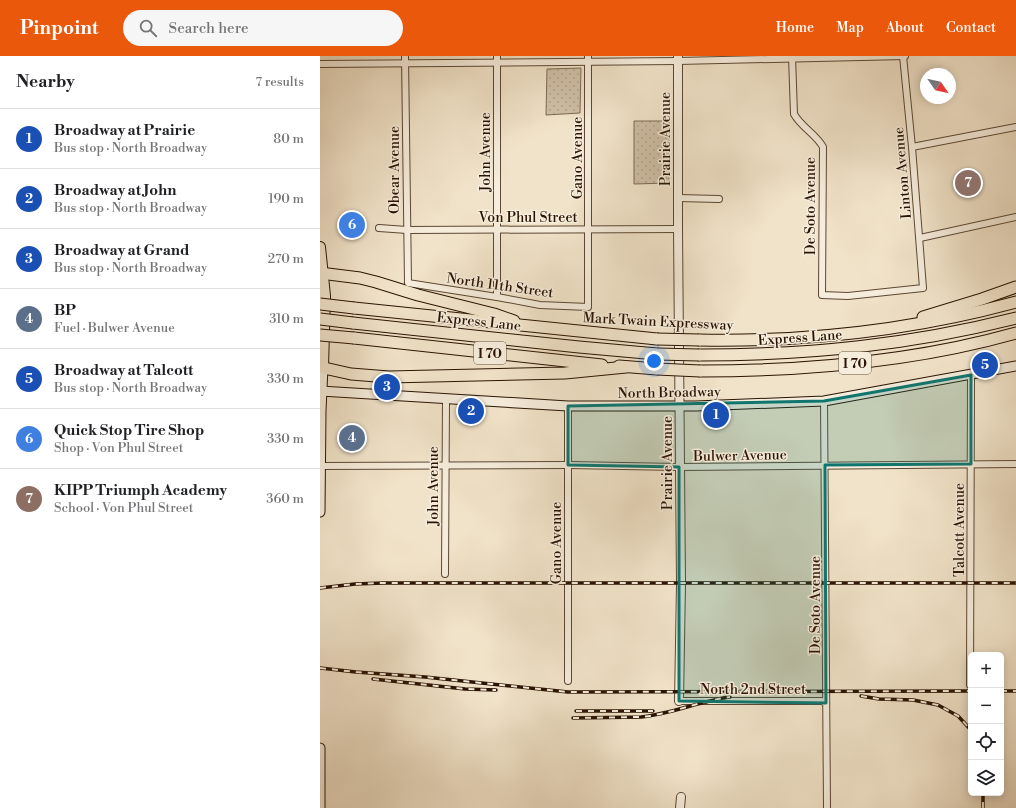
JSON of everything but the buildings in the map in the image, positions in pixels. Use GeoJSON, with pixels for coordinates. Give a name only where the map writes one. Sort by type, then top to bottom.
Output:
{"type":"FeatureCollection","features":[{"type":"Feature","properties":{"kind":"highway"},"geometry":{"type":"LineString","coordinates":[[322,273],[360,278],[376,282],[418,295],[494,314],[531,327]]}},
{"type":"Feature","properties":{"kind":"highway"},"geometry":{"type":"LineString","coordinates":[[882,330],[982,300],[1016,287]]}},
{"type":"Feature","properties":{"kind":"highway","name":"Mark Twain Expressway"},"geometry":{"type":"LineString","coordinates":[[320,304],[657,339],[775,340],[882,330],[959,316],[1016,302]]}},
{"type":"Feature","properties":{"kind":"highway","name":"Express Lane"},"geometry":{"type":"LineString","coordinates":[[320,319],[591,348],[657,354],[700,355],[785,354],[876,346],[924,338],[1016,318]]}},
{"type":"Feature","properties":{"kind":"highway","name":"I 70"},"geometry":{"type":"LineString","coordinates":[[320,335],[626,367],[700,371],[785,369],[843,364],[934,352],[1013,334]]}},
{"type":"Feature","properties":{"kind":"highway"},"geometry":{"type":"LineString","coordinates":[[322,367],[351,374],[389,377],[564,373],[626,367]]}},
{"type":"Feature","properties":{"kind":"main road"},"geometry":{"type":"LineString","coordinates":[[320,247],[325,296],[321,392],[320,512]]}},
{"type":"Feature","properties":{"kind":"main road","name":"North Broadway"},"geometry":{"type":"LineString","coordinates":[[321,392],[568,406],[680,406],[824,401],[1016,366]]}},
{"type":"Feature","properties":{"kind":"main road"},"geometry":{"type":"LineString","coordinates":[[320,748],[320,808]]}},
{"type":"Feature","properties":{"kind":"street"},"geometry":{"type":"LineString","coordinates":[[320,64],[406,59],[903,56]]}},
{"type":"Feature","properties":{"kind":"street","name":"Linton Avenue"},"geometry":{"type":"LineString","coordinates":[[903,56],[920,238],[923,288]]}},
{"type":"Feature","properties":{"kind":"street","name":"De Soto Avenue"},"geometry":{"type":"LineString","coordinates":[[792,57],[794,114],[798,121],[820,141],[822,147],[822,295],[848,296],[923,288]]}},
{"type":"Feature","properties":{"kind":"street","name":"Prairie Avenue"},"geometry":{"type":"LineString","coordinates":[[678,58],[679,467],[681,584],[679,701]]}},
{"type":"Feature","properties":{"kind":"street","name":"Obear Avenue"},"geometry":{"type":"LineString","coordinates":[[406,59],[408,283]]}},
{"type":"Feature","properties":{"kind":"street","name":"John Avenue"},"geometry":{"type":"LineString","coordinates":[[497,59],[497,297]]}},
{"type":"Feature","properties":{"kind":"street","name":"Gano Avenue"},"geometry":{"type":"LineString","coordinates":[[588,59],[588,307]]}},
{"type":"Feature","properties":{"kind":"street"},"geometry":{"type":"LineString","coordinates":[[912,147],[1016,127]]}},
{"type":"Feature","properties":{"kind":"street"},"geometry":{"type":"LineString","coordinates":[[678,198],[719,199]]}},
{"type":"Feature","properties":{"kind":"street"},"geometry":{"type":"LineString","coordinates":[[920,238],[1016,217]]}},
{"type":"Feature","properties":{"kind":"street","name":"Von Phul Street"},"geometry":{"type":"LineString","coordinates":[[379,228],[407,230],[678,229]]}},
{"type":"Feature","properties":{"kind":"street","name":"North 11th Street"},"geometry":{"type":"LineString","coordinates":[[408,283],[540,305],[588,307]]}},
{"type":"Feature","properties":{"kind":"street","name":"Talcott Avenue"},"geometry":{"type":"LineString","coordinates":[[970,652],[971,375]]}},
{"type":"Feature","properties":{"kind":"street","name":"John Avenue"},"geometry":{"type":"LineString","coordinates":[[445,574],[446,399]]}},
{"type":"Feature","properties":{"kind":"street","name":"De Soto Avenue"},"geometry":{"type":"LineString","coordinates":[[824,401],[827,808]]}},
{"type":"Feature","properties":{"kind":"street","name":"Gano Avenue"},"geometry":{"type":"LineString","coordinates":[[568,406],[568,680]]}},
{"type":"Feature","properties":{"kind":"street","name":"Bulwer Avenue"},"geometry":{"type":"LineString","coordinates":[[320,466],[568,465],[679,467],[1016,464]]}},
{"type":"Feature","properties":{"kind":"street","name":"North 2nd Street"},"geometry":{"type":"LineString","coordinates":[[679,701],[822,701],[826,703]]}},
{"type":"Feature","properties":{"kind":"street"},"geometry":{"type":"LineString","coordinates":[[680,808],[681,797]]}},
{"type":"Feature","properties":{"kind":"highlighted area"},"geometry":{"type":"Polygon","coordinates":[[[971,375],[971,464],[825,465],[826,703],[679,701],[679,467],[568,465],[568,406],[824,401],[971,375]]]}},
{"type":"Feature","properties":{"kind":"shaded area"},"geometry":{"type":"Polygon","coordinates":[[[581,68],[580,113],[546,115],[547,69],[581,68]]]}},
{"type":"Feature","properties":{"kind":"shaded area"},"geometry":{"type":"Polygon","coordinates":[[[634,121],[669,121],[669,183],[634,184],[634,121]]]}},
{"type":"Feature","properties":{"kind":"railway"},"geometry":{"type":"LineString","coordinates":[[320,588],[355,584],[383,583],[1016,583]]}},
{"type":"Feature","properties":{"kind":"railway"},"geometry":{"type":"LineString","coordinates":[[320,668],[568,692],[968,691]]}},
{"type":"Feature","properties":{"kind":"railway"},"geometry":{"type":"LineString","coordinates":[[373,679],[465,689],[496,690]]}},
{"type":"Feature","properties":{"kind":"railway"},"geometry":{"type":"LineString","coordinates":[[1004,691],[1016,691]]}},
{"type":"Feature","properties":{"kind":"railway"},"geometry":{"type":"LineString","coordinates":[[861,696],[879,699],[913,700],[938,705],[958,716],[968,727]]}},
{"type":"Feature","properties":{"kind":"railway"},"geometry":{"type":"LineString","coordinates":[[573,718],[641,717],[730,697]]}},
{"type":"Feature","properties":{"kind":"railway"},"geometry":{"type":"LineString","coordinates":[[576,711],[653,711]]}},
{"type":"Feature","properties":{"kind":"railway"},"geometry":{"type":"LineString","coordinates":[[983,796],[983,808]]}},
{"type":"Feature","properties":{"kind":"place","name":"KIPP Triumph Academy"},"geometry":{"type":"Point","coordinates":[968,183]}},
{"type":"Feature","properties":{"kind":"place","name":"Quick Stop Tire Shop"},"geometry":{"type":"Point","coordinates":[352,225]}},
{"type":"Feature","properties":{"kind":"place","name":"Broadway at Talcott"},"geometry":{"type":"Point","coordinates":[985,365]}},
{"type":"Feature","properties":{"kind":"place","name":"Broadway at Grand"},"geometry":{"type":"Point","coordinates":[387,387]}},
{"type":"Feature","properties":{"kind":"place","name":"Broadway at John"},"geometry":{"type":"Point","coordinates":[471,411]}},
{"type":"Feature","properties":{"kind":"place","name":"Broadway at Prairie"},"geometry":{"type":"Point","coordinates":[716,415]}},
{"type":"Feature","properties":{"kind":"place","name":"BP"},"geometry":{"type":"Point","coordinates":[352,438]}}]}
